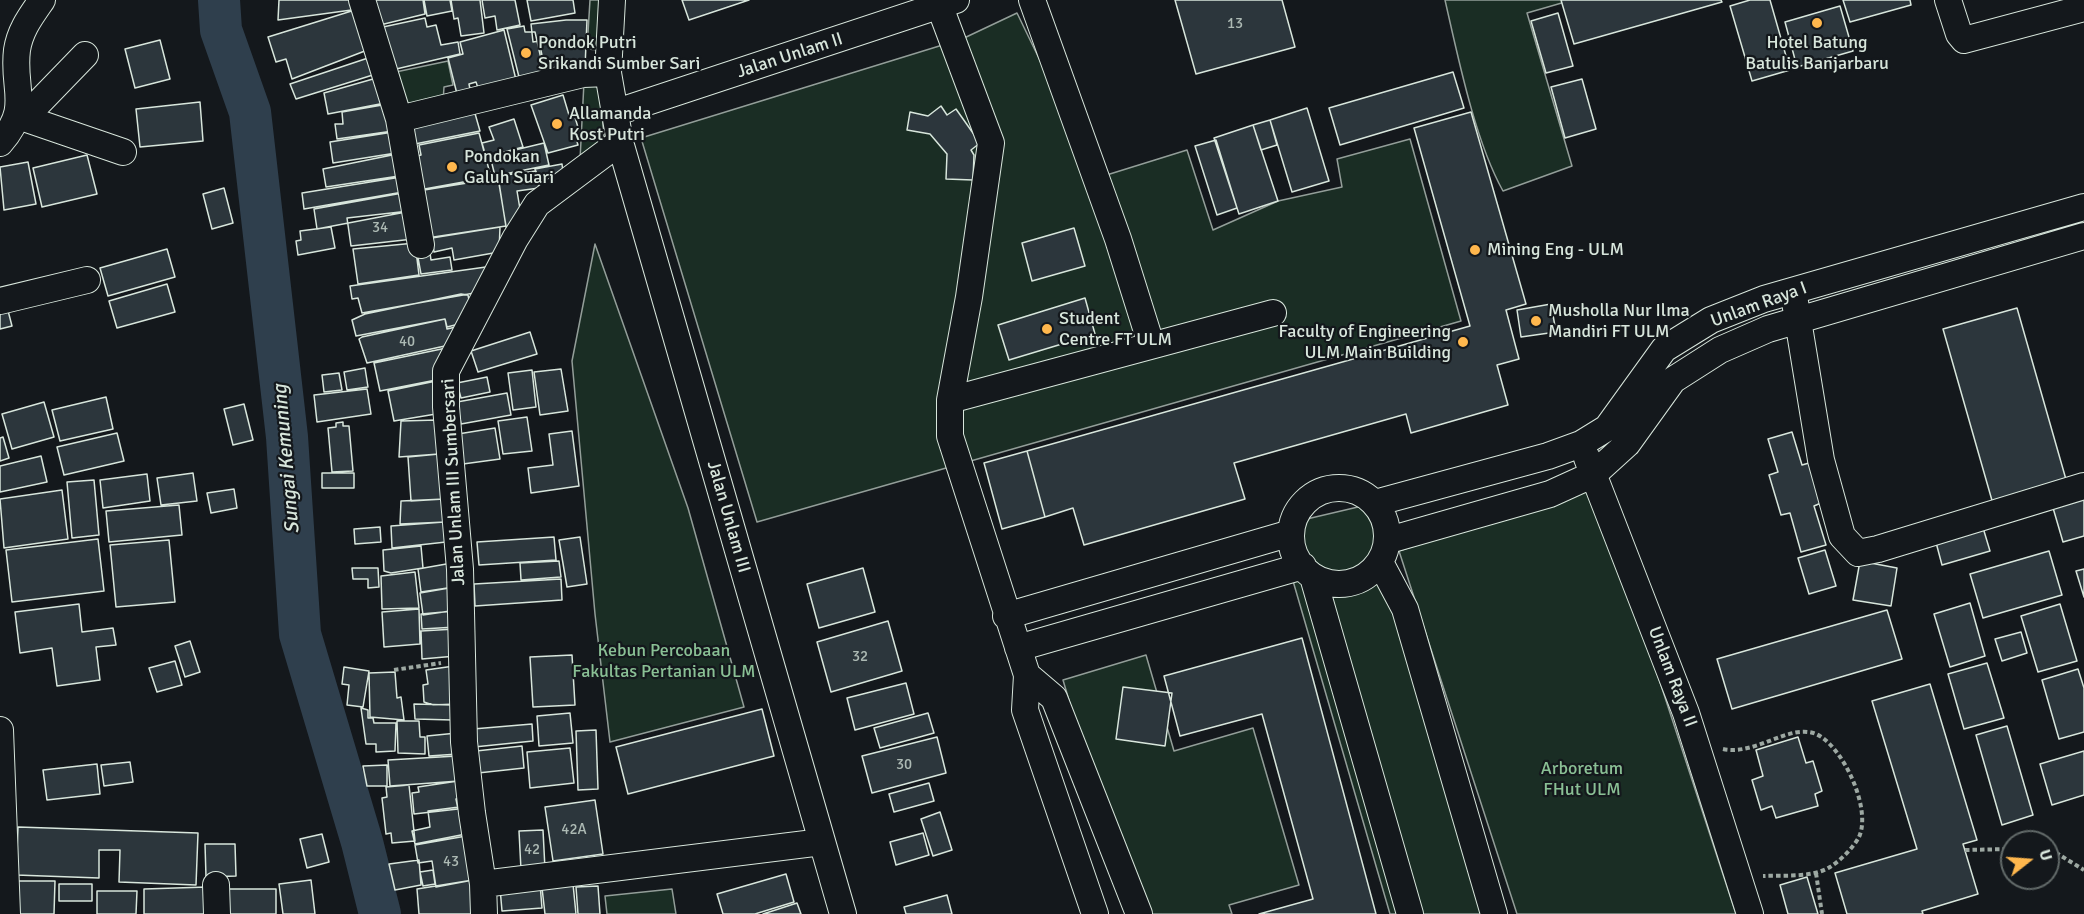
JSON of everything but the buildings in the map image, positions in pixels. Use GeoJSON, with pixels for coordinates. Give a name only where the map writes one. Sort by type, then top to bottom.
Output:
{"type":"FeatureCollection","features":[{"type":"Feature","properties":{"kind":"street"},"geometry":{"type":"LineString","coordinates":[[21,117],[17,51],[26,22],[42,0]]}},
{"type":"Feature","properties":{"kind":"street"},"geometry":{"type":"LineString","coordinates":[[362,0],[399,119],[421,245]]}},
{"type":"Feature","properties":{"kind":"street","name":"Jalan Unlam III"},"geometry":{"type":"LineString","coordinates":[[612,0],[608,73],[619,124],[843,914]]}},
{"type":"Feature","properties":{"kind":"street"},"geometry":{"type":"LineString","coordinates":[[1032,0],[1121,247],[1151,344]]}},
{"type":"Feature","properties":{"kind":"street"},"geometry":{"type":"LineString","coordinates":[[1948,0],[1959,34],[1964,40],[2084,8]]}},
{"type":"Feature","properties":{"kind":"street"},"geometry":{"type":"LineString","coordinates":[[948,3],[991,143],[969,297],[950,400],[950,436],[1006,616],[1027,675],[1025,710],[1095,914]]}},
{"type":"Feature","properties":{"kind":"street","name":"Jalan Unlam II"},"geometry":{"type":"LineString","coordinates":[[619,124],[948,3]]}},
{"type":"Feature","properties":{"kind":"street"},"geometry":{"type":"LineString","coordinates":[[0,143],[21,117],[85,55]]}},
{"type":"Feature","properties":{"kind":"street"},"geometry":{"type":"LineString","coordinates":[[399,119],[583,74],[608,73]]}},
{"type":"Feature","properties":{"kind":"street"},"geometry":{"type":"LineString","coordinates":[[21,117],[123,152]]}},
{"type":"Feature","properties":{"kind":"street","name":"Jalan Unlam III Sumbersari"},"geometry":{"type":"LineString","coordinates":[[484,914],[483,884],[464,742],[460,569],[446,407],[446,371],[515,239],[537,204],[619,124]]}},
{"type":"Feature","properties":{"kind":"street","name":"Unlam Raya I"},"geometry":{"type":"LineString","coordinates":[[1375,503],[1548,456],[1581,444],[1607,428],[1664,349],[1711,320],[1793,291],[2084,207]]}},
{"type":"Feature","properties":{"kind":"street","name":"Unlam Raya I"},"geometry":{"type":"LineString","coordinates":[[1389,540],[1550,494],[1594,474],[1627,444],[1673,380],[1720,350],[1798,320],[2084,236]]}},
{"type":"Feature","properties":{"kind":"street"},"geometry":{"type":"LineString","coordinates":[[1956,245],[1962,272]]}},
{"type":"Feature","properties":{"kind":"street"},"geometry":{"type":"LineString","coordinates":[[0,302],[87,280]]}},
{"type":"Feature","properties":{"kind":"street"},"geometry":{"type":"LineString","coordinates":[[1793,291],[1821,460],[1842,536],[1858,553],[1878,549],[2084,486]]}},
{"type":"Feature","properties":{"kind":"street"},"geometry":{"type":"LineString","coordinates":[[950,400],[1273,313]]}},
{"type":"Feature","properties":{"kind":"street","name":"Unlam Raya II"},"geometry":{"type":"LineString","coordinates":[[1581,444],[1696,743],[1750,914]]}},
{"type":"Feature","properties":{"kind":"street"},"geometry":{"type":"LineString","coordinates":[[1342,486],[1366,494],[1375,503],[1389,540],[1381,564],[1362,581],[1337,586],[1308,572],[1296,558],[1291,533],[1299,508],[1317,492],[1342,486]]}},
{"type":"Feature","properties":{"kind":"street"},"geometry":{"type":"LineString","coordinates":[[1006,616],[1291,533]]}},
{"type":"Feature","properties":{"kind":"street"},"geometry":{"type":"LineString","coordinates":[[1381,564],[1405,609],[1494,914]]}},
{"type":"Feature","properties":{"kind":"street"},"geometry":{"type":"LineString","coordinates":[[1018,648],[1308,572]]}},
{"type":"Feature","properties":{"kind":"street"},"geometry":{"type":"LineString","coordinates":[[1308,572],[1410,914]]}},
{"type":"Feature","properties":{"kind":"street"},"geometry":{"type":"LineString","coordinates":[[1027,675],[1054,698],[1139,914]]}},
{"type":"Feature","properties":{"kind":"street"},"geometry":{"type":"LineString","coordinates":[[0,729],[8,914]]}},
{"type":"Feature","properties":{"kind":"street"},"geometry":{"type":"LineString","coordinates":[[483,884],[822,842]]}},
{"type":"Feature","properties":{"kind":"street"},"geometry":{"type":"LineString","coordinates":[[216,885],[217,914]]}},
{"type":"Feature","properties":{"kind":"path"},"geometry":{"type":"LineString","coordinates":[[394,670],[427,664],[462,662]]}},
{"type":"Feature","properties":{"kind":"path"},"geometry":{"type":"LineString","coordinates":[[1696,743],[1729,750],[1748,750],[1777,737],[1814,734],[1834,747],[1850,773],[1861,807],[1860,836],[1839,860],[1816,873],[1739,878]]}},
{"type":"Feature","properties":{"kind":"path"},"geometry":{"type":"LineString","coordinates":[[1965,850],[2000,849]]}},
{"type":"Feature","properties":{"kind":"path"},"geometry":{"type":"LineString","coordinates":[[2060,855],[2084,870]]}},
{"type":"Feature","properties":{"kind":"path"},"geometry":{"type":"LineString","coordinates":[[1816,873],[1822,914]]}},
{"type":"Feature","properties":{"kind":"green space"},"geometry":{"type":"Polygon","coordinates":[[[590,0],[604,0],[600,50],[587,49],[590,0]]]}},
{"type":"Feature","properties":{"kind":"green space"},"geometry":{"type":"Polygon","coordinates":[[[1445,0],[1572,0],[1527,13],[1572,166],[1503,191],[1476,124],[1445,0]]]}},
{"type":"Feature","properties":{"kind":"green space"},"geometry":{"type":"Polygon","coordinates":[[[1017,13],[1097,178],[1187,150],[1213,230],[1278,201],[1342,187],[1337,159],[1410,139],[1461,321],[757,522],[641,138],[962,39],[1017,13]]]}},
{"type":"Feature","properties":{"kind":"green space"},"geometry":{"type":"Polygon","coordinates":[[[448,61],[453,85],[444,87],[443,101],[410,109],[391,73],[448,61]]]}},
{"type":"Feature","properties":{"kind":"green space"},"geometry":{"type":"Polygon","coordinates":[[[584,82],[600,88],[604,138],[603,142],[580,160],[584,82]]]}},
{"type":"Feature","properties":{"kind":"green space","name":"Kebun Percobaan Fakultas Pertanian ULM"},"geometry":{"type":"Polygon","coordinates":[[[595,244],[688,508],[744,707],[610,742],[595,614],[572,361],[595,244]]]}},
{"type":"Feature","properties":{"kind":"green space","name":"Arboretum FHut ULM"},"geometry":{"type":"Polygon","coordinates":[[[1596,487],[1736,914],[1517,914],[1399,551],[1596,487]]]}},
{"type":"Feature","properties":{"kind":"green space"},"geometry":{"type":"Polygon","coordinates":[[[1375,503],[1498,914],[1390,914],[1277,526],[1375,503]]]}},
{"type":"Feature","properties":{"kind":"green space"},"geometry":{"type":"Polygon","coordinates":[[[1146,655],[1174,751],[1253,728],[1299,885],[1229,905],[1232,914],[1132,914],[1063,680],[1146,655]]]}},
{"type":"Feature","properties":{"kind":"green space"},"geometry":{"type":"Polygon","coordinates":[[[672,889],[676,914],[607,914],[605,896],[672,889]]]}},
{"type":"Feature","properties":{"kind":"waterway","name":"Sungai Kemuning"},"geometry":{"type":"LineString","coordinates":[[219,0],[221,30],[250,112],[287,437],[300,634],[362,842],[380,914]]}},
{"type":"Feature","properties":{"kind":"place","name":"Hotel Batung Batulis Banjarbaru"},"geometry":{"type":"Point","coordinates":[1817,23]}},
{"type":"Feature","properties":{"kind":"place","name":"Pondok Putri Srikandi Sumber Sari"},"geometry":{"type":"Point","coordinates":[526,53]}},
{"type":"Feature","properties":{"kind":"place","name":"Allamanda Kost Putri"},"geometry":{"type":"Point","coordinates":[557,124]}},
{"type":"Feature","properties":{"kind":"place","name":"Pondokan Galuh Suari"},"geometry":{"type":"Point","coordinates":[452,167]}},
{"type":"Feature","properties":{"kind":"place","name":"Mining Eng - ULM"},"geometry":{"type":"Point","coordinates":[1475,250]}},
{"type":"Feature","properties":{"kind":"place","name":"Musholla Nur Ilma Mandiri FT ULM"},"geometry":{"type":"Point","coordinates":[1536,321]}},
{"type":"Feature","properties":{"kind":"place","name":"Student Centre FT ULM"},"geometry":{"type":"Point","coordinates":[1047,329]}},
{"type":"Feature","properties":{"kind":"place","name":"Faculty of Engineering ULM Main Building"},"geometry":{"type":"Point","coordinates":[1463,342]}}]}
